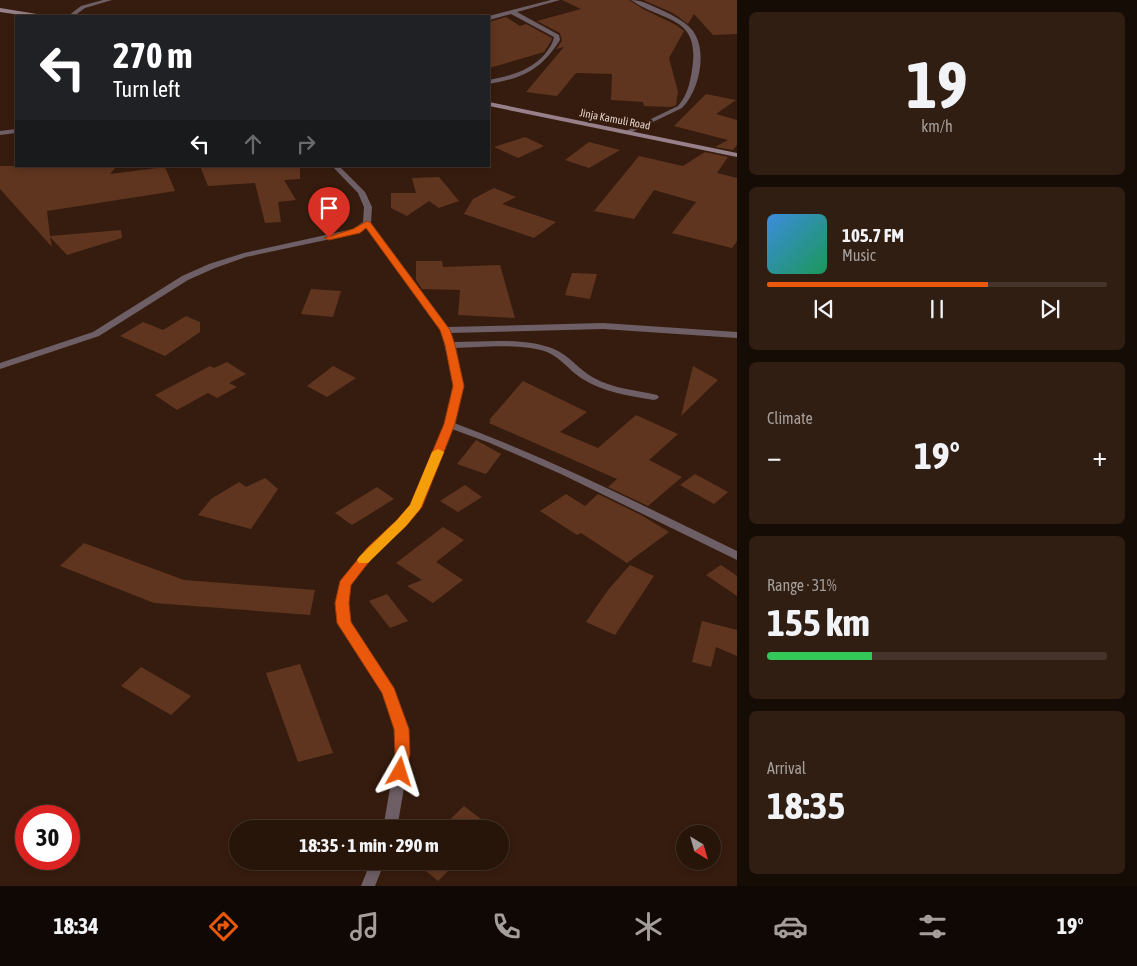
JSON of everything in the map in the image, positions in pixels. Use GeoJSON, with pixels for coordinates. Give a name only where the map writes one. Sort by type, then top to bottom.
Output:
{"type":"FeatureCollection","features":[{"type":"Feature","properties":{"kind":"main road"},"geometry":{"type":"LineString","coordinates":[[0,10],[31,15]]}},
{"type":"Feature","properties":{"kind":"main road","name":"Jinja Kamuli Road"},"geometry":{"type":"LineString","coordinates":[[490,104],[737,155]]}},
{"type":"Feature","properties":{"kind":"street"},"geometry":{"type":"LineString","coordinates":[[72,15],[83,7],[109,0]]}},
{"type":"Feature","properties":{"kind":"street"},"geometry":{"type":"LineString","coordinates":[[540,0],[547,3]]}},
{"type":"Feature","properties":{"kind":"street"},"geometry":{"type":"LineString","coordinates":[[490,18],[557,0]]}},
{"type":"Feature","properties":{"kind":"street"},"geometry":{"type":"LineString","coordinates":[[628,132],[680,108],[686,102],[699,57],[695,36],[689,29],[680,22],[634,0]]}},
{"type":"Feature","properties":{"kind":"street"},"geometry":{"type":"LineString","coordinates":[[490,82],[522,75],[533,70],[557,40],[557,36],[512,12]]}},
{"type":"Feature","properties":{"kind":"street"},"geometry":{"type":"LineString","coordinates":[[0,133],[15,131]]}},
{"type":"Feature","properties":{"kind":"street"},"geometry":{"type":"LineString","coordinates":[[336,167],[361,192],[368,207],[367,223],[445,330],[459,386],[449,424],[416,507],[402,523],[371,551],[345,584],[342,603],[344,623],[388,692],[402,729],[403,754],[392,820]]}},
{"type":"Feature","properties":{"kind":"street"},"geometry":{"type":"LineString","coordinates":[[0,366],[96,334],[185,278],[212,266],[244,255],[346,234],[356,231],[367,223]]}},
{"type":"Feature","properties":{"kind":"street"},"geometry":{"type":"LineString","coordinates":[[445,330],[603,326],[737,335]]}},
{"type":"Feature","properties":{"kind":"street"},"geometry":{"type":"LineString","coordinates":[[450,345],[542,347],[562,357],[582,375],[597,383],[617,391],[654,398]]}},
{"type":"Feature","properties":{"kind":"street"},"geometry":{"type":"LineString","coordinates":[[449,424],[565,472],[737,556]]}},
{"type":"Feature","properties":{"kind":"street"},"geometry":{"type":"LineString","coordinates":[[368,886],[374,870]]}},
{"type":"Feature","properties":{"kind":"building"},"geometry":{"type":"Polygon","coordinates":[[[562,0],[629,0],[684,31],[669,58],[678,92],[676,105],[671,107],[644,106],[643,102],[611,100],[612,74],[576,73],[557,96],[526,92],[564,47],[556,49],[562,41],[560,33],[537,21],[581,9],[562,0]]]}},
{"type":"Feature","properties":{"kind":"building"},"geometry":{"type":"Polygon","coordinates":[[[643,0],[737,0],[737,34],[713,35],[694,14],[688,24],[673,13],[643,0]]]}},
{"type":"Feature","properties":{"kind":"building"},"geometry":{"type":"Polygon","coordinates":[[[506,17],[520,26],[526,24],[552,38],[544,52],[490,68],[490,22],[506,17]]]}},
{"type":"Feature","properties":{"kind":"building"},"geometry":{"type":"Polygon","coordinates":[[[706,94],[736,100],[716,114],[737,120],[737,145],[733,150],[715,147],[728,140],[674,126],[706,94]]]}},
{"type":"Feature","properties":{"kind":"building"},"geometry":{"type":"Polygon","coordinates":[[[525,137],[544,146],[518,158],[494,147],[525,137]]]}},
{"type":"Feature","properties":{"kind":"building"},"geometry":{"type":"Polygon","coordinates":[[[589,142],[620,150],[589,168],[565,160],[589,142]]]}},
{"type":"Feature","properties":{"kind":"building"},"geometry":{"type":"Polygon","coordinates":[[[705,152],[728,157],[717,173],[737,178],[737,241],[732,248],[672,233],[696,202],[654,190],[634,219],[594,211],[639,156],[683,166],[705,152]]]}},
{"type":"Feature","properties":{"kind":"building"},"geometry":{"type":"Polygon","coordinates":[[[0,166],[116,167],[110,174],[165,167],[175,191],[47,211],[50,236],[121,230],[122,238],[67,255],[50,237],[52,247],[0,189],[0,166]]]}},
{"type":"Feature","properties":{"kind":"building"},"geometry":{"type":"Polygon","coordinates":[[[200,167],[300,167],[300,179],[284,180],[296,200],[278,202],[281,222],[265,223],[255,183],[208,186],[200,167]]]}},
{"type":"Feature","properties":{"kind":"building"},"geometry":{"type":"Polygon","coordinates":[[[439,177],[459,201],[439,208],[429,201],[407,216],[391,208],[391,193],[416,193],[412,178],[439,177]]]}},
{"type":"Feature","properties":{"kind":"building"},"geometry":{"type":"Polygon","coordinates":[[[494,188],[516,197],[502,204],[556,222],[534,238],[464,214],[473,199],[494,188]]]}},
{"type":"Feature","properties":{"kind":"building"},"geometry":{"type":"Polygon","coordinates":[[[416,261],[442,261],[443,267],[500,265],[515,318],[458,315],[460,290],[422,289],[416,280],[416,261]]]}},
{"type":"Feature","properties":{"kind":"building"},"geometry":{"type":"Polygon","coordinates":[[[572,273],[597,274],[590,299],[565,295],[572,273]]]}},
{"type":"Feature","properties":{"kind":"building"},"geometry":{"type":"Polygon","coordinates":[[[311,289],[341,291],[333,317],[301,314],[311,289]]]}},
{"type":"Feature","properties":{"kind":"building"},"geometry":{"type":"Polygon","coordinates":[[[186,316],[200,322],[200,332],[165,356],[120,336],[143,322],[163,330],[186,316]]]}},
{"type":"Feature","properties":{"kind":"building"},"geometry":{"type":"Polygon","coordinates":[[[227,362],[246,374],[229,383],[237,387],[217,398],[208,393],[177,410],[155,395],[210,366],[214,368],[227,362]]]}},
{"type":"Feature","properties":{"kind":"building"},"geometry":{"type":"Polygon","coordinates":[[[333,366],[356,378],[327,397],[307,386],[333,366]]]}},
{"type":"Feature","properties":{"kind":"building"},"geometry":{"type":"Polygon","coordinates":[[[693,366],[718,380],[681,416],[693,366]]]}},
{"type":"Feature","properties":{"kind":"building"},"geometry":{"type":"Polygon","coordinates":[[[523,381],[587,412],[560,432],[598,448],[636,415],[678,434],[649,460],[682,477],[648,506],[608,487],[617,479],[489,423],[491,421],[489,420],[523,381]]]}},
{"type":"Feature","properties":{"kind":"building"},"geometry":{"type":"Polygon","coordinates":[[[476,440],[501,454],[486,474],[457,464],[476,440]]]}},
{"type":"Feature","properties":{"kind":"building"},"geometry":{"type":"Polygon","coordinates":[[[695,474],[728,492],[714,504],[680,485],[695,474]]]}},
{"type":"Feature","properties":{"kind":"building"},"geometry":{"type":"Polygon","coordinates":[[[265,478],[278,489],[251,529],[198,515],[211,499],[239,482],[246,487],[265,478]]]}},
{"type":"Feature","properties":{"kind":"building"},"geometry":{"type":"Polygon","coordinates":[[[465,485],[482,497],[458,512],[440,501],[465,485]]]}},
{"type":"Feature","properties":{"kind":"building"},"geometry":{"type":"Polygon","coordinates":[[[377,487],[394,499],[352,525],[335,513],[377,487]]]}},
{"type":"Feature","properties":{"kind":"building"},"geometry":{"type":"Polygon","coordinates":[[[566,494],[585,506],[598,494],[641,515],[669,532],[627,563],[581,533],[577,535],[540,511],[566,494]]]}},
{"type":"Feature","properties":{"kind":"building"},"geometry":{"type":"Polygon","coordinates":[[[443,527],[464,540],[436,562],[463,580],[433,603],[407,586],[422,580],[396,563],[443,527]]]}},
{"type":"Feature","properties":{"kind":"building"},"geometry":{"type":"Polygon","coordinates":[[[84,543],[184,580],[315,590],[310,615],[154,603],[60,566],[84,543]]]}},
{"type":"Feature","properties":{"kind":"building"},"geometry":{"type":"Polygon","coordinates":[[[630,565],[654,576],[615,635],[586,622],[608,590],[630,565]]]}},
{"type":"Feature","properties":{"kind":"building"},"geometry":{"type":"Polygon","coordinates":[[[721,565],[737,576],[737,596],[706,575],[721,565]]]}},
{"type":"Feature","properties":{"kind":"building"},"geometry":{"type":"Polygon","coordinates":[[[387,594],[408,621],[390,628],[369,601],[387,594]]]}},
{"type":"Feature","properties":{"kind":"building"},"geometry":{"type":"Polygon","coordinates":[[[702,621],[737,630],[737,656],[716,647],[711,667],[692,662],[702,621]]]}},
{"type":"Feature","properties":{"kind":"building"},"geometry":{"type":"Polygon","coordinates":[[[300,664],[333,753],[298,762],[266,673],[300,664]]]}},
{"type":"Feature","properties":{"kind":"building"},"geometry":{"type":"Polygon","coordinates":[[[141,667],[191,696],[171,715],[121,686],[141,667]]]}},
{"type":"Feature","properties":{"kind":"building"},"geometry":{"type":"Polygon","coordinates":[[[464,806],[482,820],[449,820],[464,806]]]}},
{"type":"Feature","properties":{"kind":"building"},"geometry":{"type":"Polygon","coordinates":[[[425,870],[449,870],[438,881],[425,870]]]}},
{"type":"Feature","properties":{"kind":"slow traffic"},"geometry":{"type":"LineString","coordinates":[[364,560],[416,507],[438,452]]}},
{"type":"Feature","properties":{"kind":"route"},"geometry":{"type":"LineString","coordinates":[[329,238],[356,231],[367,223],[445,330],[459,386],[449,424],[416,507],[402,523],[371,551],[345,584],[342,603],[344,623],[388,692],[402,729],[403,754],[400,772]]}}]}
